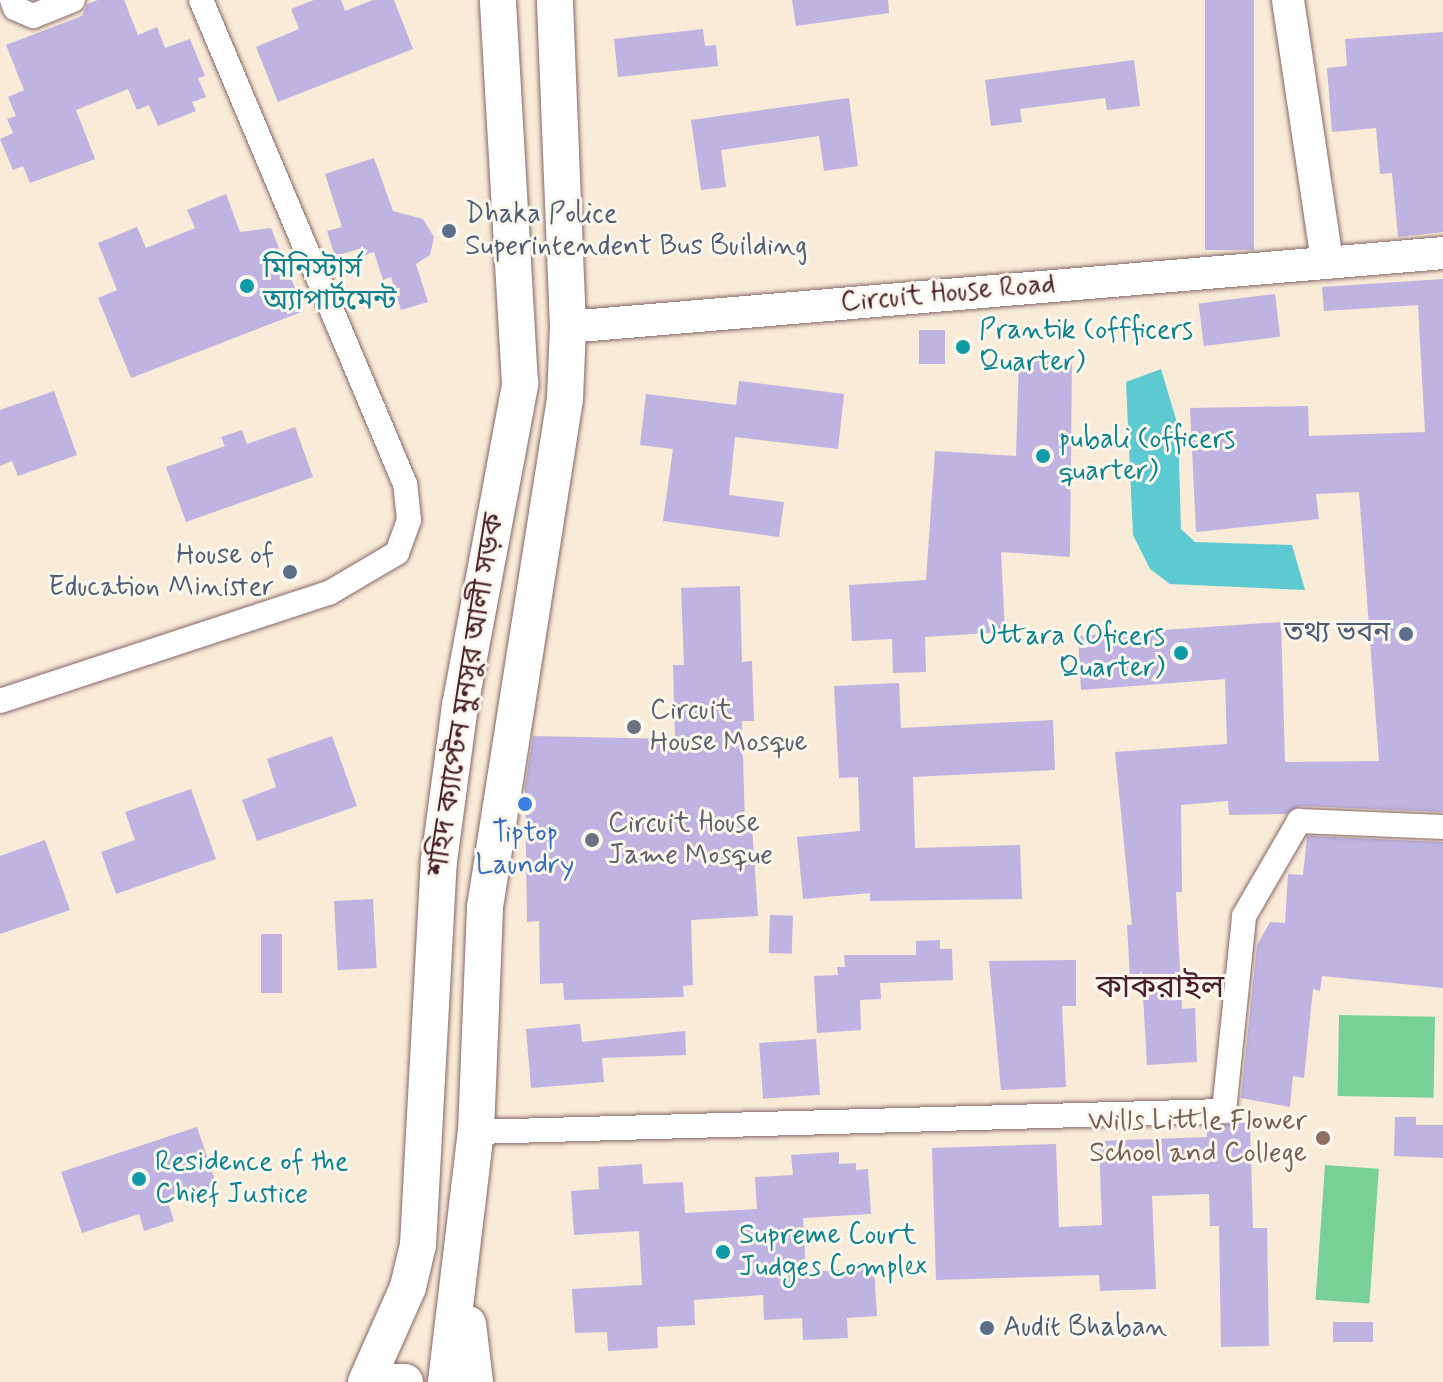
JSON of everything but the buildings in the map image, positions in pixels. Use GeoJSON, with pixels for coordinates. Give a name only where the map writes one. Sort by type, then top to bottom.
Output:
{"type":"FeatureCollection","features":[{"type":"Feature","properties":{"kind":"main road","name":"শহিদ ক্যাপ্টেন মুনসুর আলী সড়ক"},"geometry":{"type":"LineString","coordinates":[[366,1382],[404,1299],[418,1245],[439,861],[462,693],[520,384],[498,0]]}},
{"type":"Feature","properties":{"kind":"main road","name":"শহিদ ক্যাপ্টেন মুনসুর আলী সড়ক"},"geometry":{"type":"LineString","coordinates":[[446,1382],[476,1132],[485,907],[565,399],[568,327],[555,0]]}},
{"type":"Feature","properties":{"kind":"main road"},"geometry":{"type":"LineString","coordinates":[[464,1247],[475,1382]]}},
{"type":"Feature","properties":{"kind":"main road"},"geometry":{"type":"LineString","coordinates":[[376,1382],[405,1382]]}},
{"type":"Feature","properties":{"kind":"street"},"geometry":{"type":"LineString","coordinates":[[12,0],[15,8],[33,16],[73,0]]}},
{"type":"Feature","properties":{"kind":"street"},"geometry":{"type":"LineString","coordinates":[[0,701],[329,593],[397,553],[409,520],[405,484],[201,0]]}},
{"type":"Feature","properties":{"kind":"street"},"geometry":{"type":"LineString","coordinates":[[1288,0],[1327,262]]}},
{"type":"Feature","properties":{"kind":"street","name":"Circuit House Road"},"geometry":{"type":"LineString","coordinates":[[568,327],[1443,253]]}},
{"type":"Feature","properties":{"kind":"street"},"geometry":{"type":"LineString","coordinates":[[476,1132],[1224,1111],[1244,916],[1299,821],[1443,827]]}},
{"type":"Feature","properties":{"kind":"green space"},"geometry":{"type":"Polygon","coordinates":[[[1339,1015],[1435,1017],[1434,1098],[1338,1096],[1339,1015]]]}},
{"type":"Feature","properties":{"kind":"green space"},"geometry":{"type":"Polygon","coordinates":[[[1325,1165],[1379,1169],[1369,1303],[1316,1300],[1325,1165]]]}},
{"type":"Feature","properties":{"kind":"water"},"geometry":{"type":"Polygon","coordinates":[[[1161,369],[1178,426],[1181,529],[1195,542],[1292,545],[1305,590],[1170,584],[1150,569],[1133,535],[1126,382],[1161,369]]]}},
{"type":"Feature","properties":{"kind":"place","name":"Dhaka Police Superintendent Bus Building"},"geometry":{"type":"Point","coordinates":[449,231]}},
{"type":"Feature","properties":{"kind":"place","name":"মিনিস্টার্স অ্যাপার্টমেন্ট"},"geometry":{"type":"Point","coordinates":[247,286]}},
{"type":"Feature","properties":{"kind":"place","name":"Prantik (offficers Quarter)"},"geometry":{"type":"Point","coordinates":[963,347]}},
{"type":"Feature","properties":{"kind":"place","name":"pubali (officers quarter)"},"geometry":{"type":"Point","coordinates":[1043,456]}},
{"type":"Feature","properties":{"kind":"place","name":"House of Education Minister"},"geometry":{"type":"Point","coordinates":[290,572]}},
{"type":"Feature","properties":{"kind":"place","name":"তথ্য ভবন"},"geometry":{"type":"Point","coordinates":[1406,634]}},
{"type":"Feature","properties":{"kind":"place","name":"Uttara (Oficers Quarter)"},"geometry":{"type":"Point","coordinates":[1181,653]}},
{"type":"Feature","properties":{"kind":"place","name":"Circuit House Mosque"},"geometry":{"type":"Point","coordinates":[634,727]}},
{"type":"Feature","properties":{"kind":"place","name":"Tiptop Laundry"},"geometry":{"type":"Point","coordinates":[525,804]}},
{"type":"Feature","properties":{"kind":"place","name":"Circuit House Jame Mosque"},"geometry":{"type":"Point","coordinates":[592,840]}},
{"type":"Feature","properties":{"kind":"place","name":"Wills Little Flower School and College"},"geometry":{"type":"Point","coordinates":[1323,1138]}},
{"type":"Feature","properties":{"kind":"place","name":"Residence of the Chief Justice"},"geometry":{"type":"Point","coordinates":[139,1179]}},
{"type":"Feature","properties":{"kind":"place","name":"Supreme Court Judges Complex"},"geometry":{"type":"Point","coordinates":[723,1252]}},
{"type":"Feature","properties":{"kind":"place","name":"Audit Bhaban"},"geometry":{"type":"Point","coordinates":[987,1328]}},
{"type":"Feature","properties":{"kind":"district","name":"কাকরাইল"},"geometry":{"type":"Point","coordinates":[1160,988]}}]}
